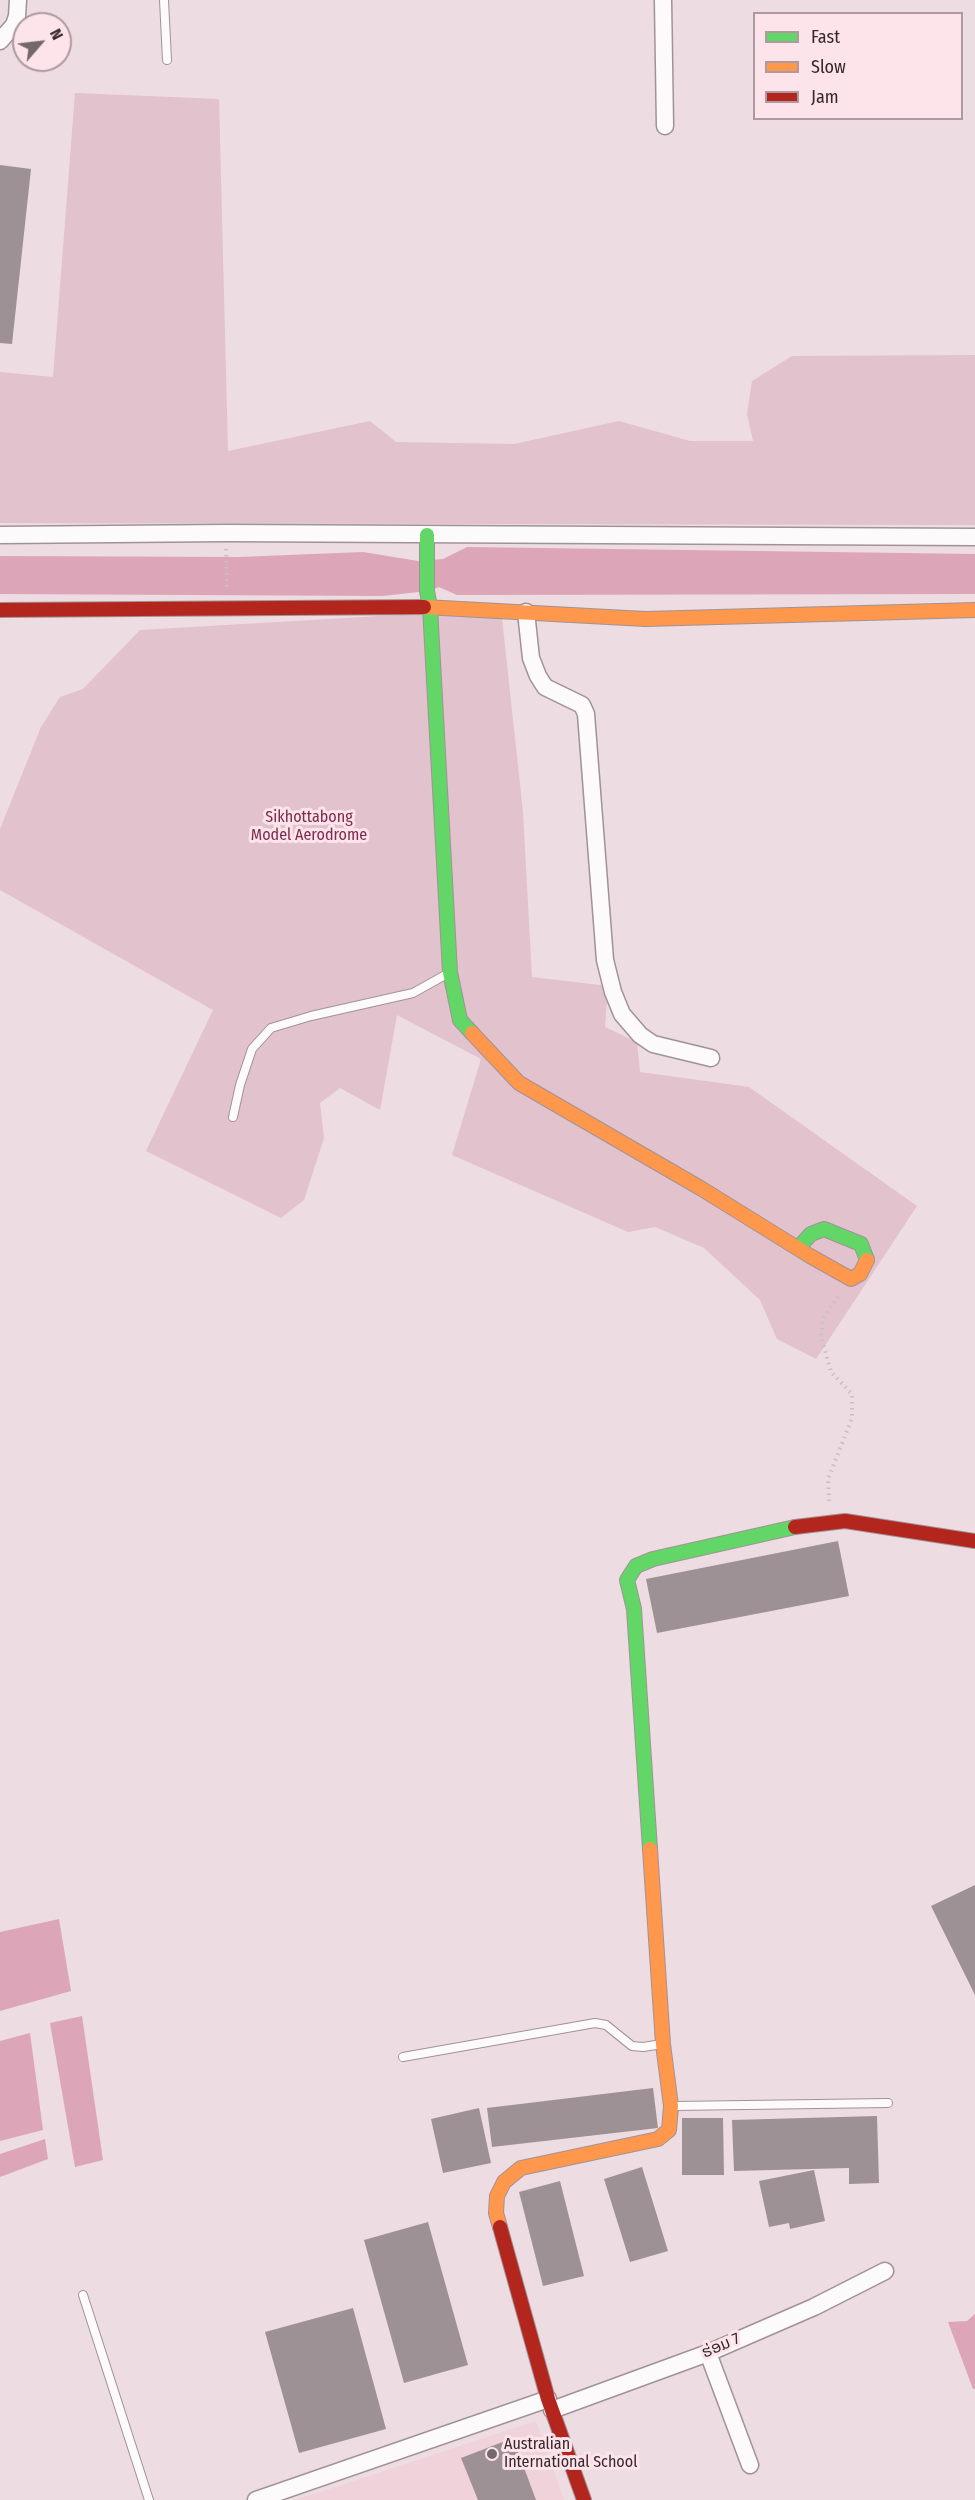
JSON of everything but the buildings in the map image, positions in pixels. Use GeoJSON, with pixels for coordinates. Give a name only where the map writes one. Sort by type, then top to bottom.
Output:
{"type":"FeatureCollection","features":[{"type":"Feature","properties":{"kind":"street"},"geometry":{"type":"LineString","coordinates":[[0,41],[14,25],[18,0]]}},
{"type":"Feature","properties":{"kind":"street"},"geometry":{"type":"LineString","coordinates":[[663,0],[665,126]]}},
{"type":"Feature","properties":{"kind":"street"},"geometry":{"type":"LineString","coordinates":[[0,535],[226,533],[427,543],[975,537]]}},
{"type":"Feature","properties":{"kind":"street"},"geometry":{"type":"LineString","coordinates":[[427,543],[427,591],[430,607],[450,972],[460,1020],[519,1083],[702,1189],[798,1248],[851,1279],[860,1274],[867,1259],[861,1244],[824,1229],[811,1234],[798,1248]]}},
{"type":"Feature","properties":{"kind":"street"},"geometry":{"type":"LineString","coordinates":[[0,610],[430,607],[645,619],[975,610]]}},
{"type":"Feature","properties":{"kind":"street"},"geometry":{"type":"LineString","coordinates":[[525,612],[531,658],[538,676],[545,687],[582,705],[586,714],[605,960],[613,992],[622,1014],[640,1035],[652,1044],[711,1058]]}},
{"type":"Feature","properties":{"kind":"street"},"geometry":{"type":"LineString","coordinates":[[584,2500],[550,2405],[496,2213],[497,2196],[504,2182],[521,2168],[658,2139],[669,2130],[671,2106],[663,2044],[634,1609],[627,1580],[636,1566],[653,1558],[810,1524],[845,1521],[900,1531],[940,1533],[975,1541]]}},
{"type":"Feature","properties":{"kind":"street","name":"ຮ່ອມ 7"},"geometry":{"type":"LineString","coordinates":[[256,2500],[708,2353],[814,2307],[885,2271]]}},
{"type":"Feature","properties":{"kind":"street"},"geometry":{"type":"LineString","coordinates":[[708,2353],[750,2465]]}},
{"type":"Feature","properties":{"kind":"lane"},"geometry":{"type":"LineString","coordinates":[[164,0],[167,60]]}},
{"type":"Feature","properties":{"kind":"lane"},"geometry":{"type":"LineString","coordinates":[[233,1117],[240,1085],[252,1049],[271,1028],[311,1016],[413,993],[450,972]]}},
{"type":"Feature","properties":{"kind":"lane"},"geometry":{"type":"LineString","coordinates":[[403,2057],[595,2024],[606,2025],[632,2046],[663,2044]]}},
{"type":"Feature","properties":{"kind":"lane"},"geometry":{"type":"LineString","coordinates":[[671,2106],[888,2103]]}},
{"type":"Feature","properties":{"kind":"lane"},"geometry":{"type":"LineString","coordinates":[[83,2295],[149,2500]]}},
{"type":"Feature","properties":{"kind":"path"},"geometry":{"type":"LineString","coordinates":[[226,548],[227,593]]}},
{"type":"Feature","properties":{"kind":"path"},"geometry":{"type":"LineString","coordinates":[[829,1522],[828,1479],[852,1418],[852,1394],[831,1372],[821,1336],[823,1318],[851,1279]]}},
{"type":"Feature","properties":{"kind":"shaded area"},"geometry":{"type":"Polygon","coordinates":[[[467,547],[975,554],[975,594],[457,595],[439,587],[427,591],[383,596],[0,594],[0,556],[239,557],[363,552],[418,561],[443,559],[467,547]]]}},
{"type":"Feature","properties":{"kind":"shaded area"},"geometry":{"type":"Polygon","coordinates":[[[59,1919],[71,1991],[0,2011],[0,1932],[59,1919]]]}},
{"type":"Feature","properties":{"kind":"shaded area"},"geometry":{"type":"Polygon","coordinates":[[[82,2016],[103,2160],[75,2167],[50,2023],[82,2016]]]}},
{"type":"Feature","properties":{"kind":"shaded area"},"geometry":{"type":"Polygon","coordinates":[[[30,2033],[43,2130],[0,2141],[0,2041],[30,2033]]]}},
{"type":"Feature","properties":{"kind":"shaded area"},"geometry":{"type":"Polygon","coordinates":[[[45,2139],[48,2159],[0,2177],[0,2154],[45,2139]]]}},
{"type":"Feature","properties":{"kind":"shaded area"},"geometry":{"type":"Polygon","coordinates":[[[975,2314],[975,2389],[973,2389],[948,2322],[967,2321],[975,2314]]]}},
{"type":"Feature","properties":{"kind":"shaded area","name":"Australian International School"},"geometry":{"type":"Polygon","coordinates":[[[536,2421],[564,2500],[294,2500],[336,2487],[536,2421]]]}},
{"type":"Feature","properties":{"kind":"green space"},"geometry":{"type":"Polygon","coordinates":[[[75,93],[219,99],[228,451],[370,421],[396,442],[514,444],[619,421],[690,441],[753,441],[747,414],[752,381],[792,356],[975,355],[975,525],[0,523],[0,372],[53,377],[75,93]]]}},
{"type":"Feature","properties":{"kind":"green space","name":"Sikhottabong Model Aerodrome"},"geometry":{"type":"Polygon","coordinates":[[[501,609],[523,812],[532,977],[608,986],[605,1027],[637,1042],[640,1072],[749,1087],[917,1206],[816,1359],[777,1339],[760,1300],[704,1248],[655,1227],[628,1232],[452,1155],[481,1059],[397,1015],[380,1110],[340,1088],[320,1103],[324,1138],[304,1200],[281,1218],[146,1151],[213,1010],[0,890],[0,829],[41,727],[60,697],[83,689],[140,630],[501,609]]]}},
{"type":"Feature","properties":{"kind":"traffic: fast"},"geometry":{"type":"LineString","coordinates":[[427,535],[427,591],[430,607],[450,972],[460,1020],[472,1033]]}},
{"type":"Feature","properties":{"kind":"traffic: fast"},"geometry":{"type":"LineString","coordinates":[[798,1248],[811,1234],[824,1229],[861,1244],[867,1260]]}},
{"type":"Feature","properties":{"kind":"traffic: fast"},"geometry":{"type":"LineString","coordinates":[[650,1849],[634,1609],[627,1580],[636,1566],[653,1559],[795,1527]]}},
{"type":"Feature","properties":{"kind":"traffic: slow"},"geometry":{"type":"LineString","coordinates":[[424,607],[645,619],[975,610]]}},
{"type":"Feature","properties":{"kind":"traffic: slow"},"geometry":{"type":"LineString","coordinates":[[472,1033],[519,1083],[702,1189],[810,1256],[851,1279],[860,1274],[867,1260]]}},
{"type":"Feature","properties":{"kind":"traffic: slow"},"geometry":{"type":"LineString","coordinates":[[500,2227],[496,2213],[497,2196],[504,2182],[521,2168],[658,2139],[669,2130],[671,2106],[663,2044],[650,1849]]}},
{"type":"Feature","properties":{"kind":"traffic: jam"},"geometry":{"type":"LineString","coordinates":[[0,610],[424,607]]}},
{"type":"Feature","properties":{"kind":"traffic: jam"},"geometry":{"type":"LineString","coordinates":[[795,1527],[845,1521],[975,1541]]}},
{"type":"Feature","properties":{"kind":"traffic: jam"},"geometry":{"type":"LineString","coordinates":[[500,2227],[548,2399],[584,2500]]}},
{"type":"Feature","properties":{"kind":"place","name":"Australian International School"},"geometry":{"type":"Point","coordinates":[492,2454]}}]}
